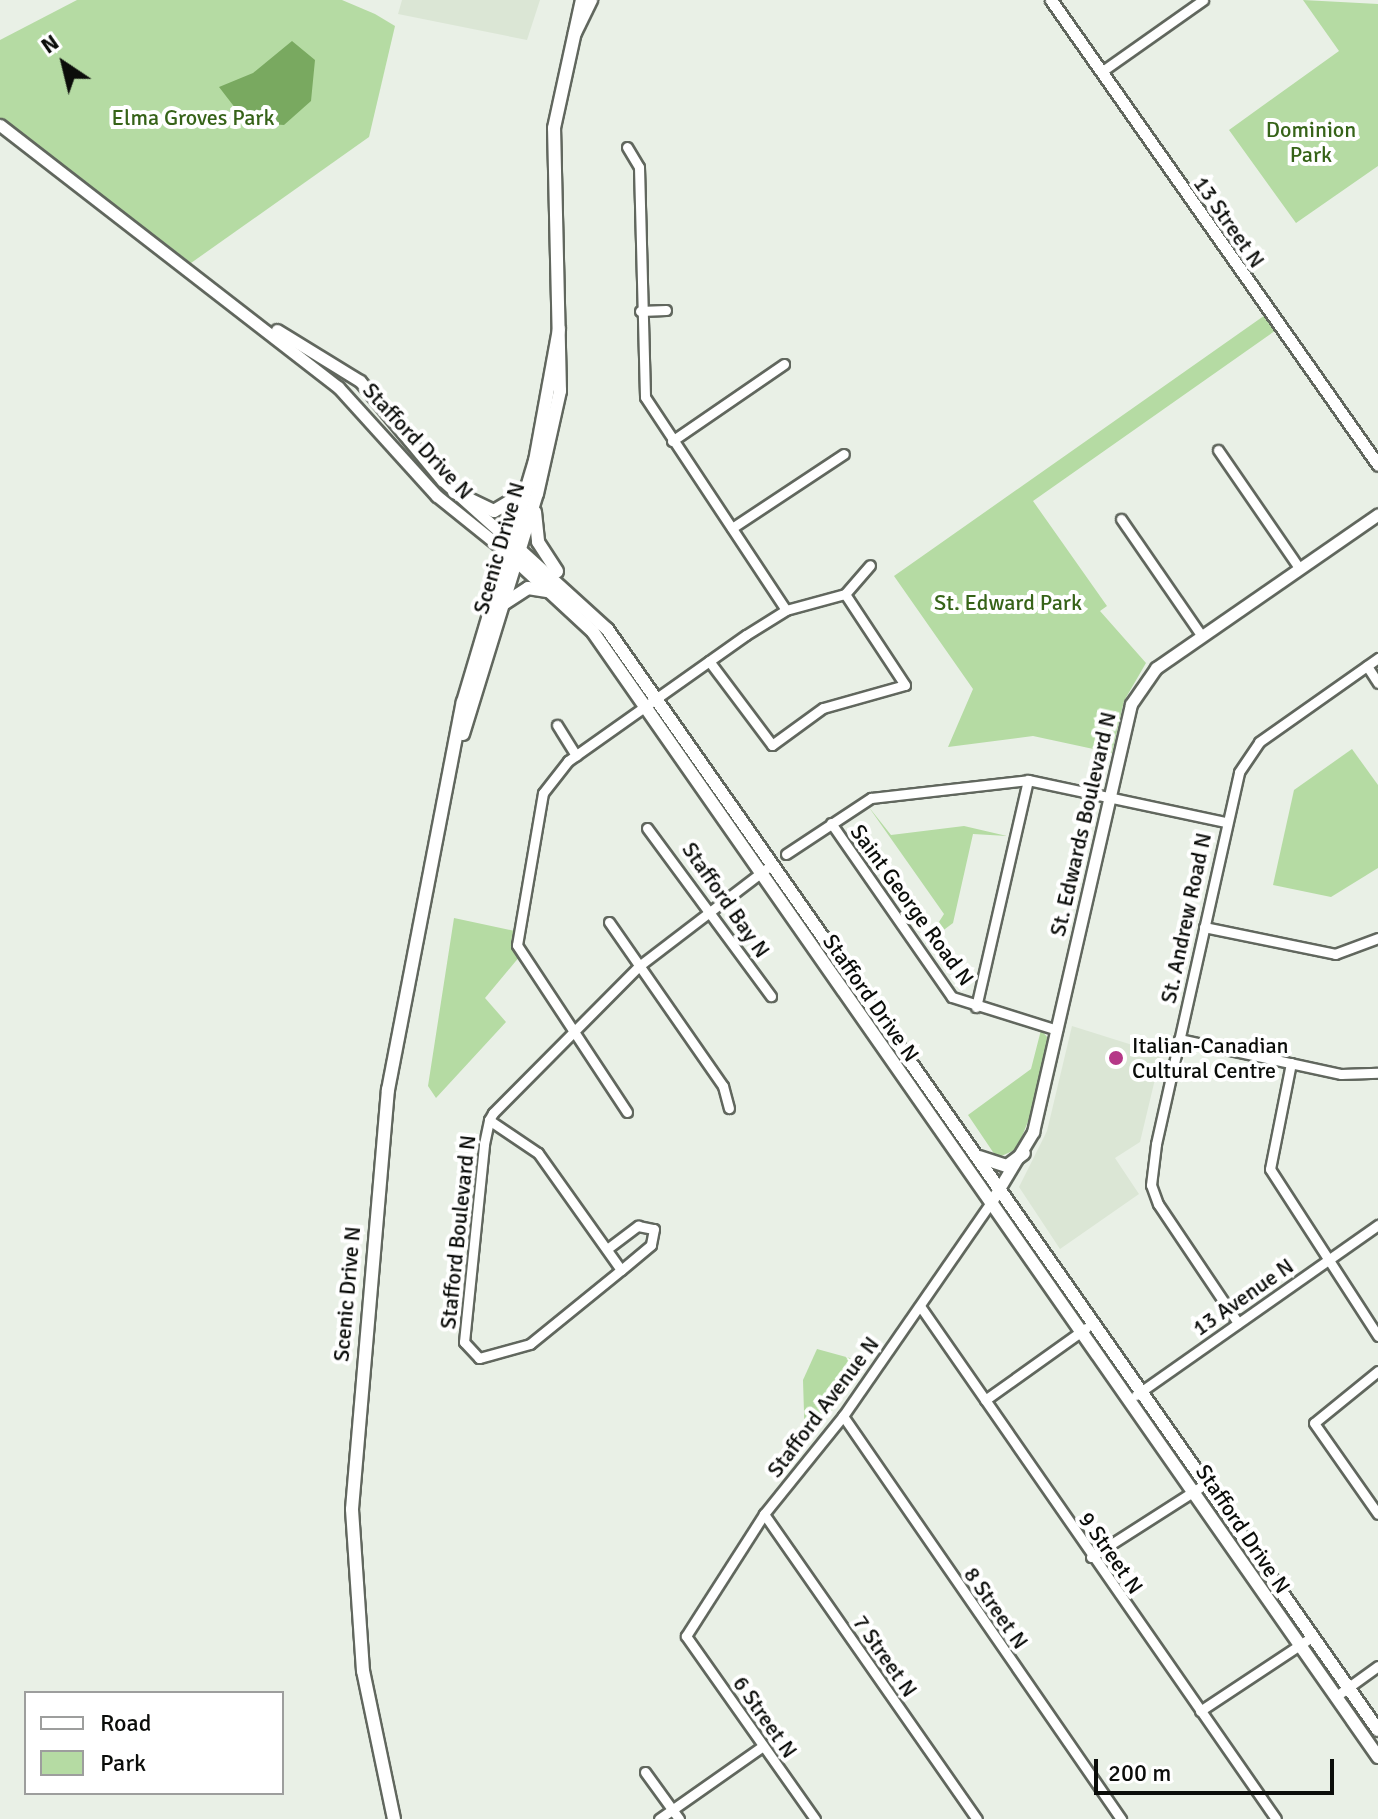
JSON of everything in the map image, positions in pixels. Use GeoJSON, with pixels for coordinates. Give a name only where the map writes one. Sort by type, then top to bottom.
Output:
{"type":"FeatureCollection","features":[{"type":"Feature","properties":{"kind":"main road","name":"Scenic Drive N"},"geometry":{"type":"LineString","coordinates":[[394,1819],[357,1627],[353,1464],[388,1090],[449,775],[560,391],[554,128],[571,39],[582,0]]}},
{"type":"Feature","properties":{"kind":"main road","name":"Scenic Drive N"},"geometry":{"type":"LineString","coordinates":[[571,39],[591,0]]}},
{"type":"Feature","properties":{"kind":"main road"},"geometry":{"type":"LineString","coordinates":[[454,492],[494,511],[514,504],[532,490]]}},
{"type":"Feature","properties":{"kind":"main road"},"geometry":{"type":"LineString","coordinates":[[532,490],[538,542],[566,592]]}},
{"type":"Feature","properties":{"kind":"main road","name":"Scenic Drive N"},"geometry":{"type":"LineString","coordinates":[[449,775],[501,613],[514,551]]}},
{"type":"Feature","properties":{"kind":"main road","name":"Stafford Drive N"},"geometry":{"type":"LineString","coordinates":[[514,551],[566,592],[655,699],[765,870],[991,1202],[1082,1331],[1134,1395],[1299,1646],[1378,1757]]}},
{"type":"Feature","properties":{"kind":"main road"},"geometry":{"type":"LineString","coordinates":[[501,613],[508,597],[525,589],[566,592]]}},
{"type":"Feature","properties":{"kind":"main road","name":"Stafford Drive N"},"geometry":{"type":"LineString","coordinates":[[566,592],[644,709],[976,1155],[1094,1322],[1134,1395]]}},
{"type":"Feature","properties":{"kind":"main road"},"geometry":{"type":"LineString","coordinates":[[976,1155],[998,1167],[1024,1153]]}},
{"type":"Feature","properties":{"kind":"main road","name":"Stafford Drive N"},"geometry":{"type":"LineString","coordinates":[[1198,1489],[1312,1637],[1378,1730]]}},
{"type":"Feature","properties":{"kind":"street","name":"13 Street N"},"geometry":{"type":"LineString","coordinates":[[1051,0],[1378,465]]}},
{"type":"Feature","properties":{"kind":"street"},"geometry":{"type":"LineString","coordinates":[[1101,72],[1203,0]]}},
{"type":"Feature","properties":{"kind":"street","name":"Stafford Drive N"},"geometry":{"type":"LineString","coordinates":[[0,125],[263,324],[356,403],[437,496],[514,551]]}},
{"type":"Feature","properties":{"kind":"street"},"geometry":{"type":"LineString","coordinates":[[627,147],[639,167],[640,311],[645,397],[786,610]]}},
{"type":"Feature","properties":{"kind":"street"},"geometry":{"type":"LineString","coordinates":[[640,311],[666,310]]}},
{"type":"Feature","properties":{"kind":"street","name":"Stafford Drive N"},"geometry":{"type":"LineString","coordinates":[[263,324],[360,381],[454,492],[514,551]]}},
{"type":"Feature","properties":{"kind":"street"},"geometry":{"type":"LineString","coordinates":[[672,441],[784,364]]}},
{"type":"Feature","properties":{"kind":"street"},"geometry":{"type":"LineString","coordinates":[[1218,450],[1299,568]]}},
{"type":"Feature","properties":{"kind":"street"},"geometry":{"type":"LineString","coordinates":[[732,528],[844,454]]}},
{"type":"Feature","properties":{"kind":"street","name":"St. Edwards Boulevard N"},"geometry":{"type":"LineString","coordinates":[[991,1202],[1024,1153],[1057,1030],[1131,704],[1156,668],[1378,514]]}},
{"type":"Feature","properties":{"kind":"street"},"geometry":{"type":"LineString","coordinates":[[1121,519],[1201,635]]}},
{"type":"Feature","properties":{"kind":"street"},"geometry":{"type":"LineString","coordinates":[[627,1112],[525,965],[515,931],[539,803],[576,755],[786,610],[845,594],[870,565]]}},
{"type":"Feature","properties":{"kind":"street"},"geometry":{"type":"LineString","coordinates":[[709,661],[772,745],[823,708],[905,685],[845,594]]}},
{"type":"Feature","properties":{"kind":"street","name":"St. Andrew Road N"},"geometry":{"type":"LineString","coordinates":[[1238,1323],[1151,1185],[1179,1039],[1225,822],[1239,772],[1259,742],[1378,658]]}},
{"type":"Feature","properties":{"kind":"street"},"geometry":{"type":"LineString","coordinates":[[1367,666],[1378,683]]}},
{"type":"Feature","properties":{"kind":"street"},"geometry":{"type":"LineString","coordinates":[[557,725],[576,755]]}},
{"type":"Feature","properties":{"kind":"street"},"geometry":{"type":"LineString","coordinates":[[976,1007],[1028,780]]}},
{"type":"Feature","properties":{"kind":"street"},"geometry":{"type":"LineString","coordinates":[[786,854],[871,798],[1028,780],[1225,822]]}},
{"type":"Feature","properties":{"kind":"street","name":"Saint George Road N"},"geometry":{"type":"LineString","coordinates":[[831,823],[952,997],[1057,1030]]}},
{"type":"Feature","properties":{"kind":"street","name":"Stafford Bay N"},"geometry":{"type":"LineString","coordinates":[[647,828],[710,909],[771,996]]}},
{"type":"Feature","properties":{"kind":"street","name":"Stafford Boulevard N"},"geometry":{"type":"LineString","coordinates":[[607,1249],[638,1226],[654,1229],[651,1245],[521,1349],[479,1358],[465,1351],[489,1120],[639,966],[765,870]]}},
{"type":"Feature","properties":{"kind":"street"},"geometry":{"type":"LineString","coordinates":[[609,922],[723,1086],[729,1108]]}},
{"type":"Feature","properties":{"kind":"street"},"geometry":{"type":"LineString","coordinates":[[1204,927],[1335,954],[1378,938]]}},
{"type":"Feature","properties":{"kind":"street"},"geometry":{"type":"LineString","coordinates":[[1179,1039],[1291,1063],[1378,1073]]}},
{"type":"Feature","properties":{"kind":"street"},"geometry":{"type":"LineString","coordinates":[[1291,1063],[1270,1169],[1378,1336]]}},
{"type":"Feature","properties":{"kind":"street","name":"Stafford Boulevard N"},"geometry":{"type":"LineString","coordinates":[[489,1120],[538,1153],[621,1270]]}},
{"type":"Feature","properties":{"kind":"street","name":"Stafford Avenue N"},"geometry":{"type":"LineString","coordinates":[[686,1636],[764,1514],[843,1416],[991,1202]]}},
{"type":"Feature","properties":{"kind":"street","name":"13 Avenue N"},"geometry":{"type":"LineString","coordinates":[[1134,1395],[1378,1225]]}},
{"type":"Feature","properties":{"kind":"street","name":"9 Street N"},"geometry":{"type":"LineString","coordinates":[[920,1306],[1091,1557],[1276,1819]]}},
{"type":"Feature","properties":{"kind":"street"},"geometry":{"type":"LineString","coordinates":[[985,1400],[1094,1322]]}},
{"type":"Feature","properties":{"kind":"street"},"geometry":{"type":"LineString","coordinates":[[1378,1371],[1314,1419],[1378,1514]]}},
{"type":"Feature","properties":{"kind":"street","name":"8 Street N"},"geometry":{"type":"LineString","coordinates":[[843,1416],[1121,1819]]}},
{"type":"Feature","properties":{"kind":"street"},"geometry":{"type":"LineString","coordinates":[[1091,1557],[1198,1489]]}},
{"type":"Feature","properties":{"kind":"street","name":"7 Street N"},"geometry":{"type":"LineString","coordinates":[[764,1514],[977,1819]]}},
{"type":"Feature","properties":{"kind":"street","name":"6 Street N"},"geometry":{"type":"LineString","coordinates":[[686,1636],[815,1819]]}},
{"type":"Feature","properties":{"kind":"street"},"geometry":{"type":"LineString","coordinates":[[1200,1711],[1312,1637]]}},
{"type":"Feature","properties":{"kind":"street"},"geometry":{"type":"LineString","coordinates":[[1335,1697],[1378,1666]]}},
{"type":"Feature","properties":{"kind":"street"},"geometry":{"type":"LineString","coordinates":[[659,1819],[763,1746]]}},
{"type":"Feature","properties":{"kind":"street"},"geometry":{"type":"LineString","coordinates":[[645,1772],[679,1819]]}},
{"type":"Feature","properties":{"kind":"shaded area"},"geometry":{"type":"Polygon","coordinates":[[[402,0],[540,0],[527,40],[398,14],[402,0]]]}},
{"type":"Feature","properties":{"kind":"shaded area"},"geometry":{"type":"Polygon","coordinates":[[[292,41],[315,60],[311,101],[284,125],[246,122],[219,87],[253,73],[292,41]]]}},
{"type":"Feature","properties":{"kind":"shaded area"},"geometry":{"type":"Polygon","coordinates":[[[1072,1026],[1161,1054],[1140,1142],[1115,1158],[1139,1194],[1060,1249],[1019,1187],[1047,1131],[1072,1026]]]}},
{"type":"Feature","properties":{"kind":"green space","name":"Elma Groves Park"},"geometry":{"type":"Polygon","coordinates":[[[77,0],[342,0],[375,14],[395,26],[369,137],[191,263],[0,118],[0,40],[77,0]]]}},
{"type":"Feature","properties":{"kind":"green space","name":"Dominion Park"},"geometry":{"type":"Polygon","coordinates":[[[1303,0],[1378,4],[1378,166],[1296,223],[1229,130],[1339,51],[1303,0]]]}},
{"type":"Feature","properties":{"kind":"green space","name":"St. Edward Park"},"geometry":{"type":"Polygon","coordinates":[[[1268,313],[1279,328],[1033,501],[1107,606],[1100,611],[1146,663],[1124,701],[1112,753],[1033,736],[948,747],[973,689],[894,576],[1268,313]]]}},
{"type":"Feature","properties":{"kind":"green space"},"geometry":{"type":"Polygon","coordinates":[[[1352,749],[1378,785],[1378,868],[1331,897],[1273,885],[1294,790],[1352,749]]]}},
{"type":"Feature","properties":{"kind":"green space"},"geometry":{"type":"Polygon","coordinates":[[[868,806],[891,835],[964,826],[1007,836],[973,834],[953,923],[925,944],[944,914],[868,806]]]}},
{"type":"Feature","properties":{"kind":"green space"},"geometry":{"type":"Polygon","coordinates":[[[454,918],[515,931],[520,956],[485,998],[506,1022],[436,1098],[428,1086],[454,918]]]}},
{"type":"Feature","properties":{"kind":"green space"},"geometry":{"type":"Polygon","coordinates":[[[1041,1030],[1048,1038],[1031,1114],[1017,1149],[997,1158],[968,1115],[1031,1069],[1041,1030]]]}},
{"type":"Feature","properties":{"kind":"green space"},"geometry":{"type":"Polygon","coordinates":[[[817,1349],[868,1363],[805,1446],[803,1380],[817,1349]]]}},
{"type":"Feature","properties":{"kind":"place","name":"Italian-Canadian Cultural Centre"},"geometry":{"type":"Point","coordinates":[1116,1058]}}]}
